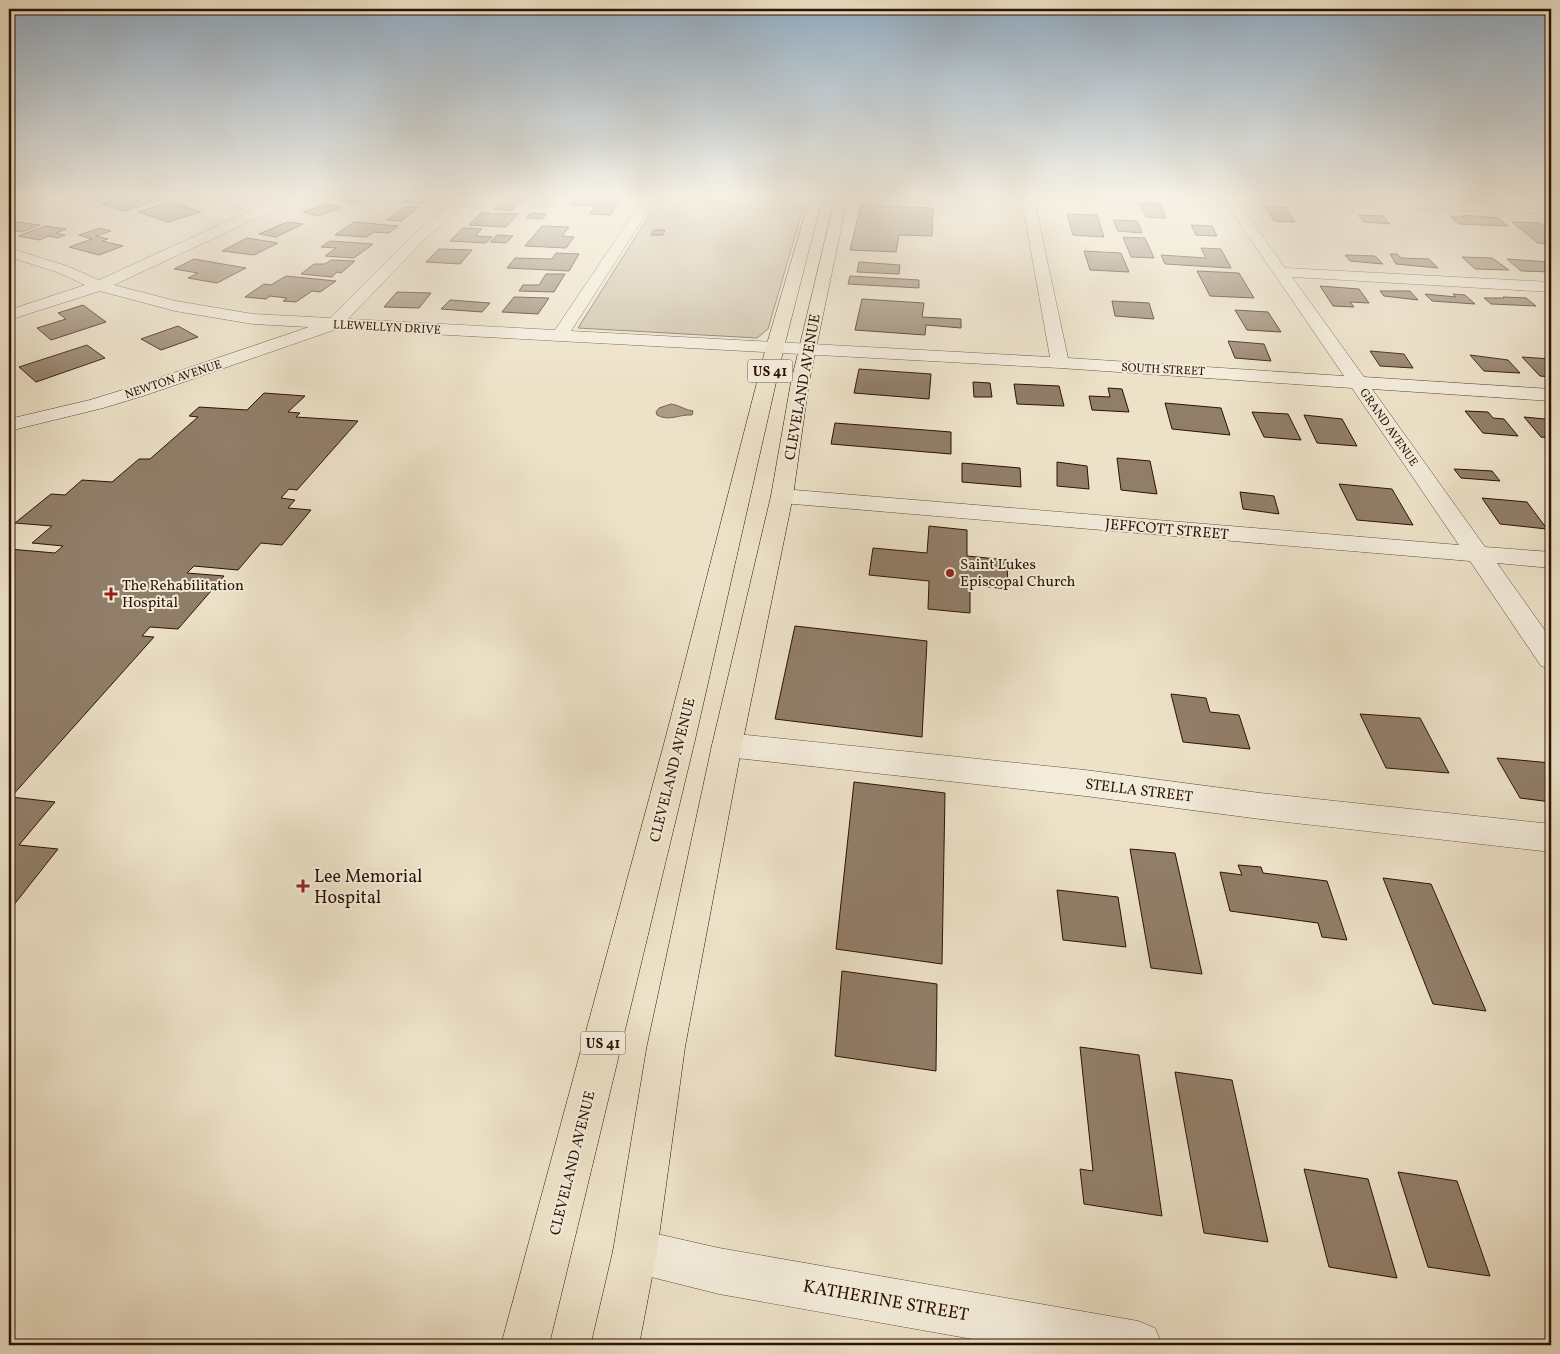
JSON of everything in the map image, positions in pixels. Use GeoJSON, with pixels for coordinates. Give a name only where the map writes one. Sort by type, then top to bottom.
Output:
{"type":"FeatureCollection","features":[{"type":"Feature","properties":{"kind":"main road","name":"CLEVELAND AVENUE"},"geometry":{"type":"LineString","coordinates":[[525,1345],[678,750],[776,347],[800,258]]}},
{"type":"Feature","properties":{"kind":"main road","name":"CLEVELAND AVENUE"},"geometry":{"type":"LineString","coordinates":[[615,1345],[635,1251],[666,1047],[727,745],[782,496],[807,349],[828,258]]}},
{"type":"Feature","properties":{"kind":"street","name":"LLEWELLYN DRIVE"},"geometry":{"type":"LineString","coordinates":[[28,258],[62,269],[99,286],[213,314],[334,324],[776,347]]}},
{"type":"Feature","properties":{"kind":"street"},"geometry":{"type":"LineString","coordinates":[[9,300],[80,277],[127,258]]}},
{"type":"Feature","properties":{"kind":"street"},"geometry":{"type":"LineString","coordinates":[[9,315],[99,286],[159,258]]}},
{"type":"Feature","properties":{"kind":"street"},"geometry":{"type":"LineString","coordinates":[[334,324],[398,258]]}},
{"type":"Feature","properties":{"kind":"street"},"geometry":{"type":"LineString","coordinates":[[560,335],[610,258]]}},
{"type":"Feature","properties":{"kind":"street"},"geometry":{"type":"LineString","coordinates":[[1039,258],[1060,363]]}},
{"type":"Feature","properties":{"kind":"street","name":"GRAND AVENUE"},"geometry":{"type":"LineString","coordinates":[[1271,258],[1551,658]]}},
{"type":"Feature","properties":{"kind":"street"},"geometry":{"type":"LineString","coordinates":[[1281,272],[1551,287]]}},
{"type":"Feature","properties":{"kind":"street","name":"NEWTON AVENUE"},"geometry":{"type":"LineString","coordinates":[[9,425],[104,402],[334,324]]}},
{"type":"Feature","properties":{"kind":"street","name":"SOUTH STREET"},"geometry":{"type":"LineString","coordinates":[[776,347],[1358,381],[1551,395]]}},
{"type":"Feature","properties":{"kind":"street","name":"JEFFCOTT STREET"},"geometry":{"type":"LineString","coordinates":[[782,496],[1551,560]]}},
{"type":"Feature","properties":{"kind":"street","name":"STELLA STREET"},"geometry":{"type":"LineString","coordinates":[[727,745],[1085,783],[1269,807],[1551,838]]}},
{"type":"Feature","properties":{"kind":"street","name":"KATHERINE STREET"},"geometry":{"type":"LineString","coordinates":[[635,1251],[719,1271],[1138,1345]]}},
{"type":"Feature","properties":{"kind":"shaded area"},"geometry":{"type":"Polygon","coordinates":[[[622,258],[789,258],[768,329],[757,338],[578,328],[622,258]]]}},
{"type":"Feature","properties":{"kind":"shaded area"},"geometry":{"type":"Polygon","coordinates":[[[671,404],[693,411],[692,415],[666,418],[657,415],[656,412],[659,408],[671,404]]]}},
{"type":"Feature","properties":{"kind":"building"},"geometry":{"type":"Polygon","coordinates":[[[430,258],[465,258],[460,264],[426,262],[430,258]]]}},
{"type":"Feature","properties":{"kind":"building"},"geometry":{"type":"Polygon","coordinates":[[[515,258],[577,258],[569,271],[507,268],[515,258]]]}},
{"type":"Feature","properties":{"kind":"building"},"geometry":{"type":"Polygon","coordinates":[[[1086,258],[1123,258],[1129,272],[1090,270],[1086,258]]]}},
{"type":"Feature","properties":{"kind":"building"},"geometry":{"type":"Polygon","coordinates":[[[1162,258],[1226,258],[1231,268],[1165,264],[1162,258]]]}},
{"type":"Feature","properties":{"kind":"building"},"geometry":{"type":"Polygon","coordinates":[[[1348,258],[1377,258],[1383,264],[1350,261],[1348,258]]]}},
{"type":"Feature","properties":{"kind":"building"},"geometry":{"type":"Polygon","coordinates":[[[1393,258],[1429,259],[1438,268],[1396,264],[1393,258]]]}},
{"type":"Feature","properties":{"kind":"building"},"geometry":{"type":"Polygon","coordinates":[[[1463,258],[1492,258],[1509,270],[1475,269],[1463,258]]]}},
{"type":"Feature","properties":{"kind":"building"},"geometry":{"type":"Polygon","coordinates":[[[194,259],[246,268],[217,283],[188,278],[198,273],[174,269],[194,259]]]}},
{"type":"Feature","properties":{"kind":"building"},"geometry":{"type":"Polygon","coordinates":[[[1507,259],[1549,262],[1551,263],[1551,272],[1521,271],[1507,259]]]}},
{"type":"Feature","properties":{"kind":"building"},"geometry":{"type":"Polygon","coordinates":[[[331,260],[355,261],[341,273],[337,272],[332,277],[301,274],[314,264],[325,264],[331,260]]]}},
{"type":"Feature","properties":{"kind":"building"},"geometry":{"type":"Polygon","coordinates":[[[859,262],[900,265],[899,274],[857,272],[859,262]]]}},
{"type":"Feature","properties":{"kind":"building"},"geometry":{"type":"Polygon","coordinates":[[[1197,271],[1239,273],[1254,298],[1210,296],[1197,271]]]}},
{"type":"Feature","properties":{"kind":"building"},"geometry":{"type":"Polygon","coordinates":[[[546,274],[565,274],[554,292],[519,291],[523,285],[539,285],[546,274]]]}},
{"type":"Feature","properties":{"kind":"building"},"geometry":{"type":"Polygon","coordinates":[[[286,276],[336,281],[320,292],[312,291],[296,302],[283,301],[287,298],[270,296],[266,299],[245,297],[264,284],[271,285],[286,276]]]}},
{"type":"Feature","properties":{"kind":"building"},"geometry":{"type":"Polygon","coordinates":[[[850,276],[919,280],[919,288],[848,284],[850,276]]]}},
{"type":"Feature","properties":{"kind":"building"},"geometry":{"type":"Polygon","coordinates":[[[1320,286],[1359,289],[1369,303],[1350,302],[1354,307],[1333,306],[1320,286]]]}},
{"type":"Feature","properties":{"kind":"building"},"geometry":{"type":"Polygon","coordinates":[[[1380,291],[1410,291],[1418,300],[1384,296],[1380,291]]]}},
{"type":"Feature","properties":{"kind":"building"},"geometry":{"type":"Polygon","coordinates":[[[397,292],[431,293],[419,308],[384,307],[397,292]]]}},
{"type":"Feature","properties":{"kind":"building"},"geometry":{"type":"Polygon","coordinates":[[[1425,294],[1456,297],[1453,294],[1465,295],[1475,304],[1432,301],[1425,294]]]}},
{"type":"Feature","properties":{"kind":"building"},"geometry":{"type":"Polygon","coordinates":[[[514,297],[549,298],[538,314],[502,312],[514,297]]]}},
{"type":"Feature","properties":{"kind":"building"},"geometry":{"type":"Polygon","coordinates":[[[1484,298],[1526,298],[1536,306],[1491,304],[1484,298]]]}},
{"type":"Feature","properties":{"kind":"building"},"geometry":{"type":"Polygon","coordinates":[[[862,299],[924,303],[922,317],[961,319],[961,328],[926,325],[925,335],[855,330],[862,299]]]}},
{"type":"Feature","properties":{"kind":"building"},"geometry":{"type":"Polygon","coordinates":[[[450,300],[490,303],[482,312],[441,309],[450,300]]]}},
{"type":"Feature","properties":{"kind":"building"},"geometry":{"type":"Polygon","coordinates":[[[1112,301],[1149,303],[1154,319],[1115,316],[1112,301]]]}},
{"type":"Feature","properties":{"kind":"building"},"geometry":{"type":"Polygon","coordinates":[[[83,305],[106,322],[51,340],[37,328],[66,319],[58,313],[83,305]]]}},
{"type":"Feature","properties":{"kind":"building"},"geometry":{"type":"Polygon","coordinates":[[[1235,310],[1268,312],[1281,332],[1247,330],[1235,310]]]}},
{"type":"Feature","properties":{"kind":"building"},"geometry":{"type":"Polygon","coordinates":[[[178,326],[198,337],[161,350],[141,339],[178,326]]]}},
{"type":"Feature","properties":{"kind":"building"},"geometry":{"type":"Polygon","coordinates":[[[1228,341],[1264,344],[1271,361],[1235,358],[1228,341]]]}},
{"type":"Feature","properties":{"kind":"building"},"geometry":{"type":"Polygon","coordinates":[[[87,345],[105,358],[36,382],[19,367],[87,345]]]}},
{"type":"Feature","properties":{"kind":"building"},"geometry":{"type":"Polygon","coordinates":[[[1370,351],[1404,354],[1413,368],[1380,366],[1370,351]]]}},
{"type":"Feature","properties":{"kind":"building"},"geometry":{"type":"Polygon","coordinates":[[[1470,355],[1508,360],[1520,373],[1484,371],[1470,355]]]}},
{"type":"Feature","properties":{"kind":"building"},"geometry":{"type":"Polygon","coordinates":[[[1522,357],[1551,359],[1551,377],[1540,376],[1522,357]]]}},
{"type":"Feature","properties":{"kind":"building"},"geometry":{"type":"Polygon","coordinates":[[[859,369],[931,374],[929,399],[854,393],[859,369]]]}},
{"type":"Feature","properties":{"kind":"building"},"geometry":{"type":"Polygon","coordinates":[[[973,382],[990,383],[992,397],[974,397],[973,382]]]}},
{"type":"Feature","properties":{"kind":"building"},"geometry":{"type":"Polygon","coordinates":[[[1014,384],[1059,386],[1064,406],[1017,404],[1014,384]]]}},
{"type":"Feature","properties":{"kind":"building"},"geometry":{"type":"Polygon","coordinates":[[[1108,388],[1122,389],[1129,412],[1092,410],[1089,396],[1110,397],[1108,388]]]}},
{"type":"Feature","properties":{"kind":"building"},"geometry":{"type":"Polygon","coordinates":[[[264,393],[305,396],[288,412],[300,413],[296,417],[358,421],[297,490],[289,489],[281,498],[295,500],[288,508],[311,510],[282,545],[261,543],[238,570],[194,566],[187,573],[224,576],[178,629],[150,627],[142,636],[154,637],[11,797],[55,802],[19,845],[58,849],[9,911],[9,549],[55,553],[63,546],[32,543],[52,526],[15,523],[51,494],[65,495],[82,480],[112,482],[139,459],[150,459],[198,417],[189,416],[199,407],[247,410],[264,393]]]}},
{"type":"Feature","properties":{"kind":"building"},"geometry":{"type":"Polygon","coordinates":[[[1165,403],[1221,408],[1230,435],[1172,429],[1165,403]]]}},
{"type":"Feature","properties":{"kind":"building"},"geometry":{"type":"Polygon","coordinates":[[[1465,411],[1488,412],[1493,418],[1504,419],[1518,436],[1483,433],[1465,411]]]}},
{"type":"Feature","properties":{"kind":"building"},"geometry":{"type":"Polygon","coordinates":[[[1252,412],[1288,414],[1301,440],[1264,437],[1252,412]]]}},
{"type":"Feature","properties":{"kind":"building"},"geometry":{"type":"Polygon","coordinates":[[[1304,415],[1342,419],[1357,446],[1317,443],[1304,415]]]}},
{"type":"Feature","properties":{"kind":"building"},"geometry":{"type":"Polygon","coordinates":[[[1524,417],[1545,419],[1551,422],[1551,438],[1541,437],[1524,417]]]}},
{"type":"Feature","properties":{"kind":"building"},"geometry":{"type":"Polygon","coordinates":[[[835,423],[951,432],[951,454],[831,444],[835,423]]]}},
{"type":"Feature","properties":{"kind":"building"},"geometry":{"type":"Polygon","coordinates":[[[1117,458],[1150,461],[1157,494],[1121,490],[1117,458]]]}},
{"type":"Feature","properties":{"kind":"building"},"geometry":{"type":"Polygon","coordinates":[[[1057,462],[1087,466],[1089,489],[1057,486],[1057,462]]]}},
{"type":"Feature","properties":{"kind":"building"},"geometry":{"type":"Polygon","coordinates":[[[962,463],[1020,468],[1021,487],[962,482],[962,463]]]}},
{"type":"Feature","properties":{"kind":"building"},"geometry":{"type":"Polygon","coordinates":[[[1454,469],[1492,471],[1500,481],[1461,478],[1454,469]]]}},
{"type":"Feature","properties":{"kind":"building"},"geometry":{"type":"Polygon","coordinates":[[[1339,484],[1392,489],[1413,525],[1357,520],[1339,484]]]}},
{"type":"Feature","properties":{"kind":"building"},"geometry":{"type":"Polygon","coordinates":[[[1240,492],[1274,496],[1279,514],[1243,509],[1240,492]]]}},
{"type":"Feature","properties":{"kind":"building"},"geometry":{"type":"Polygon","coordinates":[[[1482,498],[1527,502],[1547,529],[1500,524],[1482,498]]]}},
{"type":"Feature","properties":{"kind":"building"},"geometry":{"type":"Polygon","coordinates":[[[929,526],[967,530],[967,556],[1007,560],[1008,589],[970,585],[970,613],[928,609],[929,581],[869,575],[873,548],[927,553],[929,526]]]}},
{"type":"Feature","properties":{"kind":"building"},"geometry":{"type":"Polygon","coordinates":[[[795,626],[927,641],[922,737],[775,719],[795,626]]]}},
{"type":"Feature","properties":{"kind":"building"},"geometry":{"type":"Polygon","coordinates":[[[1171,694],[1206,698],[1210,712],[1239,715],[1250,749],[1183,742],[1171,694]]]}},
{"type":"Feature","properties":{"kind":"building"},"geometry":{"type":"Polygon","coordinates":[[[1360,714],[1420,718],[1449,773],[1386,768],[1360,714]]]}},
{"type":"Feature","properties":{"kind":"building"},"geometry":{"type":"Polygon","coordinates":[[[1497,758],[1551,763],[1551,802],[1520,798],[1497,758]]]}},
{"type":"Feature","properties":{"kind":"building"},"geometry":{"type":"Polygon","coordinates":[[[854,782],[945,793],[942,964],[836,949],[854,782]]]}},
{"type":"Feature","properties":{"kind":"building"},"geometry":{"type":"Polygon","coordinates":[[[1130,849],[1175,853],[1202,974],[1151,968],[1130,849]]]}},
{"type":"Feature","properties":{"kind":"building"},"geometry":{"type":"Polygon","coordinates":[[[1238,865],[1261,867],[1263,873],[1327,881],[1347,940],[1322,937],[1318,923],[1230,911],[1220,872],[1242,875],[1238,865]]]}},
{"type":"Feature","properties":{"kind":"building"},"geometry":{"type":"Polygon","coordinates":[[[1383,878],[1431,884],[1486,1011],[1433,1004],[1383,878]]]}},
{"type":"Feature","properties":{"kind":"building"},"geometry":{"type":"Polygon","coordinates":[[[1057,890],[1118,897],[1126,947],[1063,940],[1057,890]]]}},
{"type":"Feature","properties":{"kind":"building"},"geometry":{"type":"Polygon","coordinates":[[[842,971],[937,984],[936,1071],[835,1056],[842,971]]]}},
{"type":"Feature","properties":{"kind":"building"},"geometry":{"type":"Polygon","coordinates":[[[1080,1047],[1139,1055],[1162,1216],[1084,1204],[1080,1169],[1093,1171],[1080,1047]]]}},
{"type":"Feature","properties":{"kind":"building"},"geometry":{"type":"Polygon","coordinates":[[[1175,1072],[1232,1080],[1268,1242],[1204,1233],[1175,1072]]]}},
{"type":"Feature","properties":{"kind":"building"},"geometry":{"type":"Polygon","coordinates":[[[1304,1169],[1368,1179],[1397,1278],[1329,1267],[1304,1169]]]}},
{"type":"Feature","properties":{"kind":"building"},"geometry":{"type":"Polygon","coordinates":[[[1398,1172],[1457,1181],[1490,1276],[1428,1267],[1398,1172]]]}},
{"type":"Feature","properties":{"kind":"place","name":"Saint Lukes Episcopal Church"},"geometry":{"type":"Point","coordinates":[950,573]}},
{"type":"Feature","properties":{"kind":"place","name":"The Rehabilitation Hospital"},"geometry":{"type":"Point","coordinates":[111,594]}},
{"type":"Feature","properties":{"kind":"place","name":"Lee Memorial Hospital"},"geometry":{"type":"Point","coordinates":[303,886]}}]}
